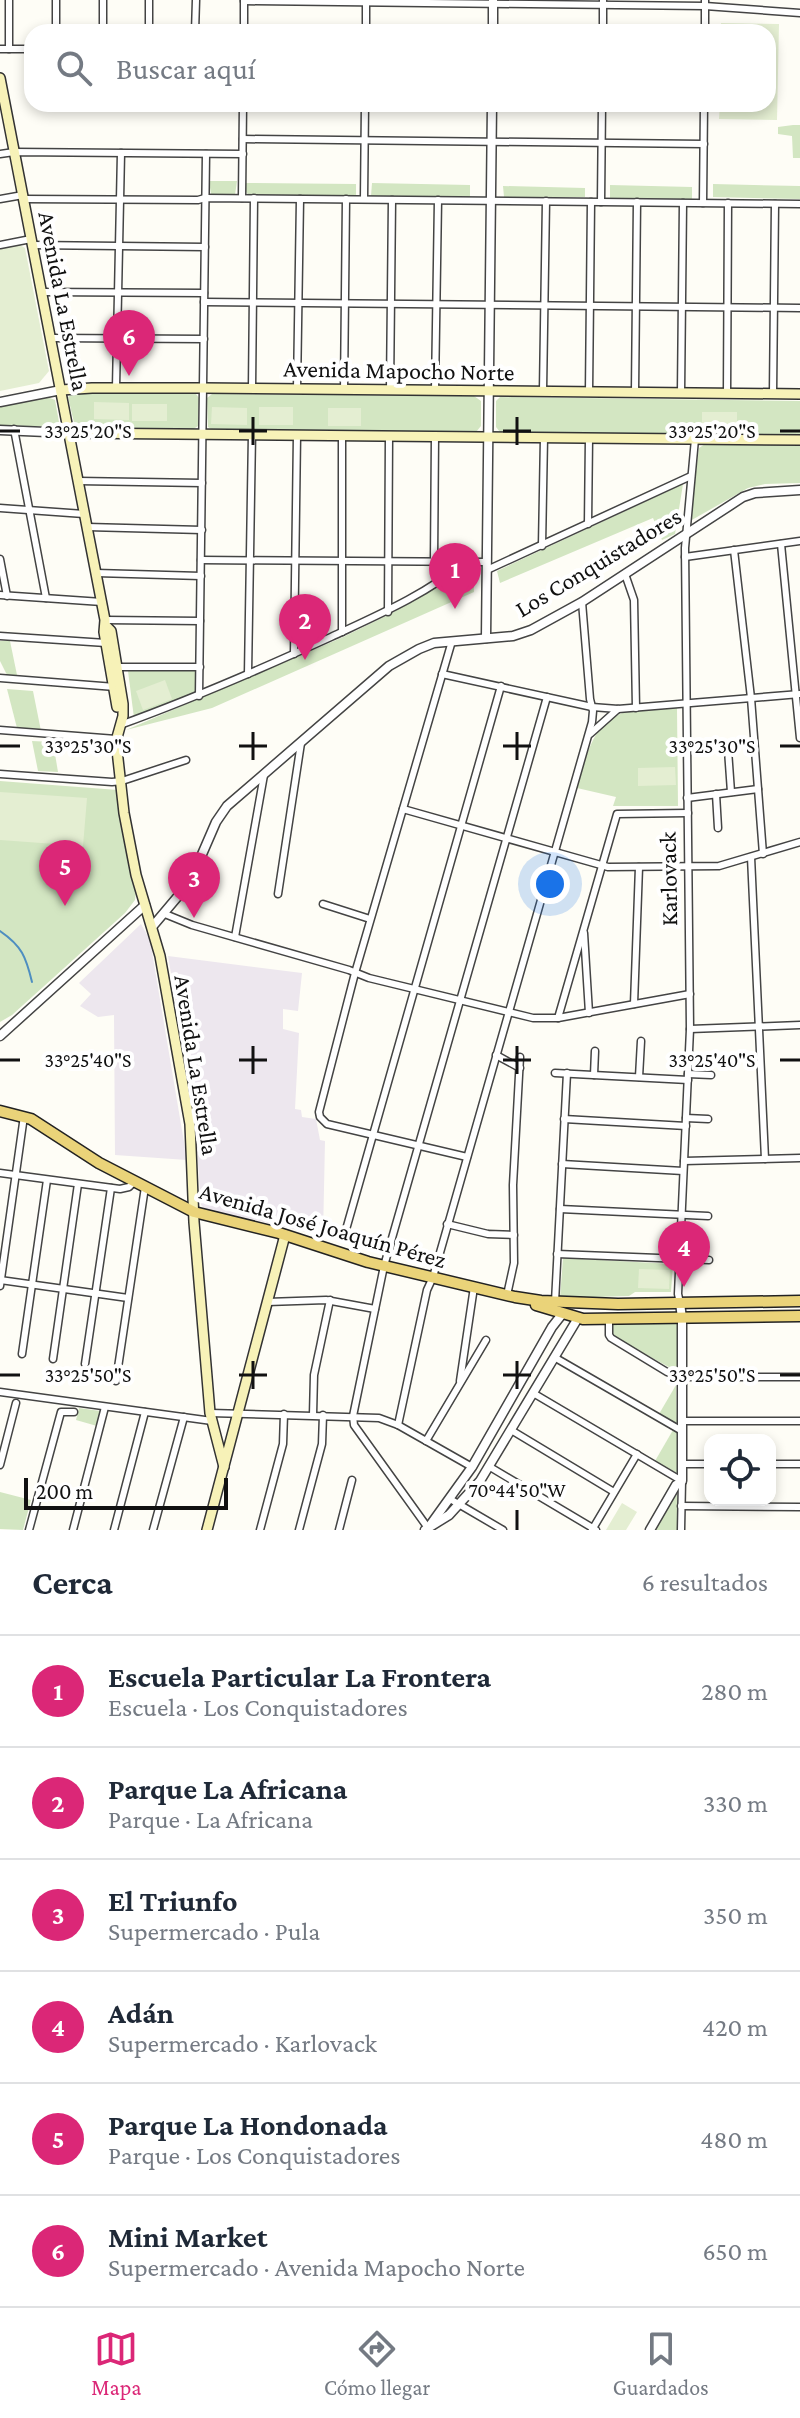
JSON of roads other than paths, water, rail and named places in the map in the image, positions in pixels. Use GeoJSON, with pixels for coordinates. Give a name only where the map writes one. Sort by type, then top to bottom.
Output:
{"type":"FeatureCollection","features":[{"type":"Feature","properties":{"kind":"main road","name":"Avenida La Estrella"},"geometry":{"type":"LineString","coordinates":[[0,78],[84,514],[118,667],[123,704],[116,739],[127,830],[136,875],[160,956],[190,1124],[211,1417],[224,1467]]}},
{"type":"Feature","properties":{"kind":"main road","name":"Avenida Mapocho Norte"},"geometry":{"type":"LineString","coordinates":[[61,390],[203,388],[800,394]]}},
{"type":"Feature","properties":{"kind":"main road"},"geometry":{"type":"LineString","coordinates":[[69,433],[800,440]]}},
{"type":"Feature","properties":{"kind":"main road","name":"Avenida La Estrella"},"geometry":{"type":"LineString","coordinates":[[106,623],[104,632],[120,723]]}},
{"type":"Feature","properties":{"kind":"main road","name":"Avenida José Joaquín Pérez"},"geometry":{"type":"LineString","coordinates":[[0,1111],[24,1116],[88,1157],[194,1212],[285,1235],[384,1266],[511,1296],[578,1318],[800,1316]]}},
{"type":"Feature","properties":{"kind":"main road","name":"Avenida La Estrella"},"geometry":{"type":"LineString","coordinates":[[207,1530],[285,1235]]}},
{"type":"Feature","properties":{"kind":"main road","name":"Avenida José Joaquín Pérez"},"geometry":{"type":"LineString","coordinates":[[511,1296],[555,1302],[616,1304],[800,1301]]}},
{"type":"Feature","properties":{"kind":"main road"},"geometry":{"type":"LineString","coordinates":[[563,1313],[578,1307],[616,1304]]}},
{"type":"Feature","properties":{"kind":"street"},"geometry":{"type":"LineString","coordinates":[[9,0],[9,49]]}},
{"type":"Feature","properties":{"kind":"street"},"geometry":{"type":"LineString","coordinates":[[56,0],[56,24]]}},
{"type":"Feature","properties":{"kind":"street"},"geometry":{"type":"LineString","coordinates":[[103,0],[103,24]]}},
{"type":"Feature","properties":{"kind":"street"},"geometry":{"type":"LineString","coordinates":[[149,0],[149,24]]}},
{"type":"Feature","properties":{"kind":"street"},"geometry":{"type":"LineString","coordinates":[[195,24],[196,0]]}},
{"type":"Feature","properties":{"kind":"street"},"geometry":{"type":"LineString","coordinates":[[757,0],[757,10]]}},
{"type":"Feature","properties":{"kind":"street"},"geometry":{"type":"LineString","coordinates":[[244,24],[244,1],[705,3],[800,13]]}},
{"type":"Feature","properties":{"kind":"street"},"geometry":{"type":"LineString","coordinates":[[366,1],[366,24]]}},
{"type":"Feature","properties":{"kind":"street"},"geometry":{"type":"LineString","coordinates":[[493,2],[493,24]]}},
{"type":"Feature","properties":{"kind":"street"},"geometry":{"type":"LineString","coordinates":[[603,2],[603,24]]}},
{"type":"Feature","properties":{"kind":"street"},"geometry":{"type":"LineString","coordinates":[[705,3],[705,24]]}},
{"type":"Feature","properties":{"kind":"street"},"geometry":{"type":"LineString","coordinates":[[0,49],[24,49]]}},
{"type":"Feature","properties":{"kind":"street"},"geometry":{"type":"LineString","coordinates":[[242,198],[243,112]]}},
{"type":"Feature","properties":{"kind":"street"},"geometry":{"type":"LineString","coordinates":[[364,199],[365,112]]}},
{"type":"Feature","properties":{"kind":"street"},"geometry":{"type":"LineString","coordinates":[[486,638],[492,112]]}},
{"type":"Feature","properties":{"kind":"street"},"geometry":{"type":"LineString","coordinates":[[601,202],[602,112]]}},
{"type":"Feature","properties":{"kind":"street"},"geometry":{"type":"LineString","coordinates":[[703,203],[704,112]]}},
{"type":"Feature","properties":{"kind":"street"},"geometry":{"type":"LineString","coordinates":[[243,139],[704,144]]}},
{"type":"Feature","properties":{"kind":"street"},"geometry":{"type":"LineString","coordinates":[[116,388],[121,153]]}},
{"type":"Feature","properties":{"kind":"street"},"geometry":{"type":"LineString","coordinates":[[0,154],[243,154]]}},
{"type":"Feature","properties":{"kind":"street"},"geometry":{"type":"LineString","coordinates":[[199,696],[206,154]]}},
{"type":"Feature","properties":{"kind":"street"},"geometry":{"type":"LineString","coordinates":[[0,199],[254,198],[800,204]]}},
{"type":"Feature","properties":{"kind":"street"},"geometry":{"type":"LineString","coordinates":[[252,389],[254,198]]}},
{"type":"Feature","properties":{"kind":"street"},"geometry":{"type":"LineString","coordinates":[[297,389],[300,199]]}},
{"type":"Feature","properties":{"kind":"street"},"geometry":{"type":"LineString","coordinates":[[344,390],[346,199]]}},
{"type":"Feature","properties":{"kind":"street"},"geometry":{"type":"LineString","coordinates":[[390,390],[392,200]]}},
{"type":"Feature","properties":{"kind":"street"},"geometry":{"type":"LineString","coordinates":[[435,390],[438,200]]}},
{"type":"Feature","properties":{"kind":"street"},"geometry":{"type":"LineString","coordinates":[[543,391],[546,201]]}},
{"type":"Feature","properties":{"kind":"street"},"geometry":{"type":"LineString","coordinates":[[589,392],[591,202]]}},
{"type":"Feature","properties":{"kind":"street"},"geometry":{"type":"LineString","coordinates":[[635,392],[637,202]]}},
{"type":"Feature","properties":{"kind":"street"},"geometry":{"type":"LineString","coordinates":[[681,393],[683,203]]}},
{"type":"Feature","properties":{"kind":"street"},"geometry":{"type":"LineString","coordinates":[[727,394],[728,203]]}},
{"type":"Feature","properties":{"kind":"street"},"geometry":{"type":"LineString","coordinates":[[773,394],[775,204]]}},
{"type":"Feature","properties":{"kind":"street"},"geometry":{"type":"LineString","coordinates":[[0,245],[32,242],[205,247]]}},
{"type":"Feature","properties":{"kind":"street"},"geometry":{"type":"LineString","coordinates":[[41,292],[204,293]]}},
{"type":"Feature","properties":{"kind":"street"},"geometry":{"type":"LineString","coordinates":[[204,302],[800,308]]}},
{"type":"Feature","properties":{"kind":"street"},"geometry":{"type":"LineString","coordinates":[[51,338],[204,339]]}},
{"type":"Feature","properties":{"kind":"street","name":"Avenida Mapocho Norte"},"geometry":{"type":"LineString","coordinates":[[0,402],[61,390]]}},
{"type":"Feature","properties":{"kind":"street"},"geometry":{"type":"LineString","coordinates":[[14,429],[46,598]]}},
{"type":"Feature","properties":{"kind":"street"},"geometry":{"type":"LineString","coordinates":[[0,430],[69,433]]}},
{"type":"Feature","properties":{"kind":"street"},"geometry":{"type":"LineString","coordinates":[[248,674],[252,434]]}},
{"type":"Feature","properties":{"kind":"street"},"geometry":{"type":"LineString","coordinates":[[294,654],[297,435]]}},
{"type":"Feature","properties":{"kind":"street"},"geometry":{"type":"LineString","coordinates":[[342,435],[342,632]]}},
{"type":"Feature","properties":{"kind":"street"},"geometry":{"type":"LineString","coordinates":[[388,612],[389,436]]}},
{"type":"Feature","properties":{"kind":"street"},"geometry":{"type":"LineString","coordinates":[[434,562],[435,436]]}},
{"type":"Feature","properties":{"kind":"street"},"geometry":{"type":"LineString","coordinates":[[542,546],[544,437]]}},
{"type":"Feature","properties":{"kind":"street"},"geometry":{"type":"LineString","coordinates":[[588,524],[589,438]]}},
{"type":"Feature","properties":{"kind":"street","name":"Karlovack"},"geometry":{"type":"LineString","coordinates":[[682,1481],[682,1318],[678,1294],[690,1029],[685,534],[695,439]]}},
{"type":"Feature","properties":{"kind":"street"},"geometry":{"type":"LineString","coordinates":[[201,560],[465,562],[487,566],[542,546],[691,476]]}},
{"type":"Feature","properties":{"kind":"street"},"geometry":{"type":"LineString","coordinates":[[78,481],[202,483]]}},
{"type":"Feature","properties":{"kind":"street","name":"Los Conquistadores"},"geometry":{"type":"LineString","coordinates":[[152,927],[194,876],[224,810],[389,666],[434,643],[521,634],[582,602],[746,496],[800,490]]}},
{"type":"Feature","properties":{"kind":"street"},"geometry":{"type":"LineString","coordinates":[[0,508],[84,514]]}},
{"type":"Feature","properties":{"kind":"street"},"geometry":{"type":"LineString","coordinates":[[87,527],[202,530]]}},
{"type":"Feature","properties":{"kind":"street"},"geometry":{"type":"LineString","coordinates":[[685,557],[800,541]]}},
{"type":"Feature","properties":{"kind":"street"},"geometry":{"type":"LineString","coordinates":[[781,544],[799,694],[800,738]]}},
{"type":"Feature","properties":{"kind":"street"},"geometry":{"type":"LineString","coordinates":[[734,550],[751,698],[763,854]]}},
{"type":"Feature","properties":{"kind":"street"},"geometry":{"type":"LineString","coordinates":[[0,559],[4,595],[102,602]]}},
{"type":"Feature","properties":{"kind":"street"},"geometry":{"type":"LineString","coordinates":[[120,723],[199,696],[388,612],[465,562]]}},
{"type":"Feature","properties":{"kind":"street"},"geometry":{"type":"LineString","coordinates":[[96,573],[201,576]]}},
{"type":"Feature","properties":{"kind":"street"},"geometry":{"type":"LineString","coordinates":[[625,574],[634,604],[636,708]]}},
{"type":"Feature","properties":{"kind":"street"},"geometry":{"type":"LineString","coordinates":[[398,1425],[427,1290],[593,716],[582,602]]}},
{"type":"Feature","properties":{"kind":"street"},"geometry":{"type":"LineString","coordinates":[[106,623],[200,621]]}},
{"type":"Feature","properties":{"kind":"street"},"geometry":{"type":"LineString","coordinates":[[0,636],[106,643]]}},
{"type":"Feature","properties":{"kind":"street"},"geometry":{"type":"LineString","coordinates":[[452,640],[355,973],[320,1117],[327,1124],[467,1157]]}},
{"type":"Feature","properties":{"kind":"street"},"geometry":{"type":"LineString","coordinates":[[118,667],[200,667]]}},
{"type":"Feature","properties":{"kind":"street"},"geometry":{"type":"LineString","coordinates":[[0,669],[3,678],[115,687]]}},
{"type":"Feature","properties":{"kind":"street"},"geometry":{"type":"LineString","coordinates":[[442,674],[592,707],[618,709],[799,694]]}},
{"type":"Feature","properties":{"kind":"street"},"geometry":{"type":"LineString","coordinates":[[347,1226],[501,686]]}},
{"type":"Feature","properties":{"kind":"street"},"geometry":{"type":"LineString","coordinates":[[427,1529],[354,1425],[353,1416],[384,1266],[547,697]]}},
{"type":"Feature","properties":{"kind":"street"},"geometry":{"type":"LineString","coordinates":[[588,736],[618,709]]}},
{"type":"Feature","properties":{"kind":"street"},"geometry":{"type":"LineString","coordinates":[[0,730],[116,739]]}},
{"type":"Feature","properties":{"kind":"street"},"geometry":{"type":"LineString","coordinates":[[278,894],[301,741]]}},
{"type":"Feature","properties":{"kind":"street"},"geometry":{"type":"LineString","coordinates":[[728,750],[731,792]]}},
{"type":"Feature","properties":{"kind":"street"},"geometry":{"type":"LineString","coordinates":[[0,774],[112,782],[186,760]]}},
{"type":"Feature","properties":{"kind":"street"},"geometry":{"type":"LineString","coordinates":[[235,937],[264,774]]}},
{"type":"Feature","properties":{"kind":"street"},"geometry":{"type":"LineString","coordinates":[[687,798],[758,789]]}},
{"type":"Feature","properties":{"kind":"street"},"geometry":{"type":"LineString","coordinates":[[716,794],[718,828]]}},
{"type":"Feature","properties":{"kind":"street"},"geometry":{"type":"LineString","coordinates":[[403,809],[601,865],[725,865],[800,842]]}},
{"type":"Feature","properties":{"kind":"street"},"geometry":{"type":"LineString","coordinates":[[558,1018],[617,814],[688,813]]}},
{"type":"Feature","properties":{"kind":"street"},"geometry":{"type":"LineString","coordinates":[[751,857],[765,1159]]}},
{"type":"Feature","properties":{"kind":"street"},"geometry":{"type":"LineString","coordinates":[[634,1004],[639,867]]}},
{"type":"Feature","properties":{"kind":"street"},"geometry":{"type":"LineString","coordinates":[[323,904],[370,919]]}},
{"type":"Feature","properties":{"kind":"street"},"geometry":{"type":"LineString","coordinates":[[0,1036],[134,914],[147,910]]}},
{"type":"Feature","properties":{"kind":"street"},"geometry":{"type":"LineString","coordinates":[[165,914],[355,973],[533,1018],[558,1018],[690,994]]}},
{"type":"Feature","properties":{"kind":"street"},"geometry":{"type":"LineString","coordinates":[[584,926],[589,1013]]}},
{"type":"Feature","properties":{"kind":"street"},"geometry":{"type":"LineString","coordinates":[[690,1029],[800,1025]]}},
{"type":"Feature","properties":{"kind":"street"},"geometry":{"type":"LineString","coordinates":[[639,1077],[641,1041]]}},
{"type":"Feature","properties":{"kind":"street"},"geometry":{"type":"LineString","coordinates":[[594,1075],[595,1051]]}},
{"type":"Feature","properties":{"kind":"street"},"geometry":{"type":"LineString","coordinates":[[496,1055],[520,1068]]}},
{"type":"Feature","properties":{"kind":"street"},"geometry":{"type":"LineString","coordinates":[[511,1296],[520,1057]]}},
{"type":"Feature","properties":{"kind":"street"},"geometry":{"type":"LineString","coordinates":[[555,1073],[639,1077],[711,1075]]}},
{"type":"Feature","properties":{"kind":"street"},"geometry":{"type":"LineString","coordinates":[[555,1302],[567,1073]]}},
{"type":"Feature","properties":{"kind":"street"},"geometry":{"type":"LineString","coordinates":[[24,1116],[0,1282],[128,1298]]}},
{"type":"Feature","properties":{"kind":"street"},"geometry":{"type":"LineString","coordinates":[[564,1119],[686,1122],[708,1119]]}},
{"type":"Feature","properties":{"kind":"street"},"geometry":{"type":"LineString","coordinates":[[684,1161],[800,1158]]}},
{"type":"Feature","properties":{"kind":"street"},"geometry":{"type":"LineString","coordinates":[[562,1164],[683,1171]]}},
{"type":"Feature","properties":{"kind":"street"},"geometry":{"type":"LineString","coordinates":[[0,1173],[125,1189],[134,1182]]}},
{"type":"Feature","properties":{"kind":"street"},"geometry":{"type":"LineString","coordinates":[[22,1354],[47,1180]]}},
{"type":"Feature","properties":{"kind":"street"},"geometry":{"type":"LineString","coordinates":[[53,1359],[78,1184]]}},
{"type":"Feature","properties":{"kind":"street"},"geometry":{"type":"LineString","coordinates":[[116,1381],[145,1187]]}},
{"type":"Feature","properties":{"kind":"street"},"geometry":{"type":"LineString","coordinates":[[85,1364],[111,1188]]}},
{"type":"Feature","properties":{"kind":"street"},"geometry":{"type":"LineString","coordinates":[[560,1209],[708,1216]]}},
{"type":"Feature","properties":{"kind":"street"},"geometry":{"type":"LineString","coordinates":[[447,1224],[488,1234],[514,1235]]}},
{"type":"Feature","properties":{"kind":"street"},"geometry":{"type":"LineString","coordinates":[[557,1254],[709,1260]]}},
{"type":"Feature","properties":{"kind":"street"},"geometry":{"type":"LineString","coordinates":[[460,1384],[474,1287]]}},
{"type":"Feature","properties":{"kind":"street"},"geometry":{"type":"LineString","coordinates":[[267,1302],[330,1300],[375,1309]]}},
{"type":"Feature","properties":{"kind":"street"},"geometry":{"type":"LineString","coordinates":[[313,1415],[315,1368],[330,1300]]}},
{"type":"Feature","properties":{"kind":"street"},"geometry":{"type":"LineString","coordinates":[[427,1529],[472,1467],[563,1313]]}},
{"type":"Feature","properties":{"kind":"street"},"geometry":{"type":"LineString","coordinates":[[427,1529],[460,1505],[490,1467],[578,1318]]}},
{"type":"Feature","properties":{"kind":"street"},"geometry":{"type":"LineString","coordinates":[[609,1319],[611,1338],[667,1372],[682,1377],[800,1377]]}},
{"type":"Feature","properties":{"kind":"street"},"geometry":{"type":"LineString","coordinates":[[426,1441],[486,1340]]}},
{"type":"Feature","properties":{"kind":"street"},"geometry":{"type":"LineString","coordinates":[[554,1357],[682,1426],[800,1421]]}},
{"type":"Feature","properties":{"kind":"street"},"geometry":{"type":"LineString","coordinates":[[0,1392],[184,1417],[238,1413],[379,1418],[398,1425],[472,1467]]}},
{"type":"Feature","properties":{"kind":"street"},"geometry":{"type":"LineString","coordinates":[[533,1393],[682,1481]]}},
{"type":"Feature","properties":{"kind":"street"},"geometry":{"type":"LineString","coordinates":[[0,1465],[16,1403]]}},
{"type":"Feature","properties":{"kind":"street"},"geometry":{"type":"LineString","coordinates":[[73,1530],[105,1407]]}},
{"type":"Feature","properties":{"kind":"street"},"geometry":{"type":"LineString","coordinates":[[29,1530],[60,1413],[63,1410],[74,1412]]}},
{"type":"Feature","properties":{"kind":"street"},"geometry":{"type":"LineString","coordinates":[[114,1530],[145,1412]]}},
{"type":"Feature","properties":{"kind":"street"},"geometry":{"type":"LineString","coordinates":[[260,1530],[283,1444],[284,1414]]}},
{"type":"Feature","properties":{"kind":"street"},"geometry":{"type":"LineString","coordinates":[[299,1530],[322,1444],[323,1415]]}},
{"type":"Feature","properties":{"kind":"street"},"geometry":{"type":"LineString","coordinates":[[153,1530],[184,1417]]}},
{"type":"Feature","properties":{"kind":"street"},"geometry":{"type":"LineString","coordinates":[[511,1430],[614,1492]]}},
{"type":"Feature","properties":{"kind":"street"},"geometry":{"type":"LineString","coordinates":[[490,1467],[594,1529],[637,1454]]}},
{"type":"Feature","properties":{"kind":"street"},"geometry":{"type":"LineString","coordinates":[[682,1464],[704,1464]]}},
{"type":"Feature","properties":{"kind":"street"},"geometry":{"type":"LineString","coordinates":[[776,1464],[800,1464]]}},
{"type":"Feature","properties":{"kind":"street"},"geometry":{"type":"LineString","coordinates":[[339,1530],[352,1480]]}},
{"type":"Feature","properties":{"kind":"street"},"geometry":{"type":"LineString","coordinates":[[681,1530],[682,1481]]}},
{"type":"Feature","properties":{"kind":"street"},"geometry":{"type":"LineString","coordinates":[[650,1530],[676,1485],[682,1481]]}},
{"type":"Feature","properties":{"kind":"street"},"geometry":{"type":"LineString","coordinates":[[450,1499],[503,1530]]}},
{"type":"Feature","properties":{"kind":"street"},"geometry":{"type":"LineString","coordinates":[[681,1506],[800,1507]]}},
{"type":"Feature","properties":{"kind":"waterway"},"geometry":{"type":"LineString","coordinates":[[0,931],[22,953],[32,982]]}},
{"type":"Feature","properties":{"kind":"place","name":"Mini Market"},"geometry":{"type":"Point","coordinates":[129,376]}},
{"type":"Feature","properties":{"kind":"place","name":"Escuela Particular La Frontera"},"geometry":{"type":"Point","coordinates":[455,609]}},
{"type":"Feature","properties":{"kind":"place","name":"Parque La Africana"},"geometry":{"type":"Point","coordinates":[305,660]}},
{"type":"Feature","properties":{"kind":"place","name":"Parque La Hondonada"},"geometry":{"type":"Point","coordinates":[65,906]}},
{"type":"Feature","properties":{"kind":"place","name":"El Triunfo"},"geometry":{"type":"Point","coordinates":[194,918]}},
{"type":"Feature","properties":{"kind":"place","name":"Adán"},"geometry":{"type":"Point","coordinates":[684,1287]}}]}
